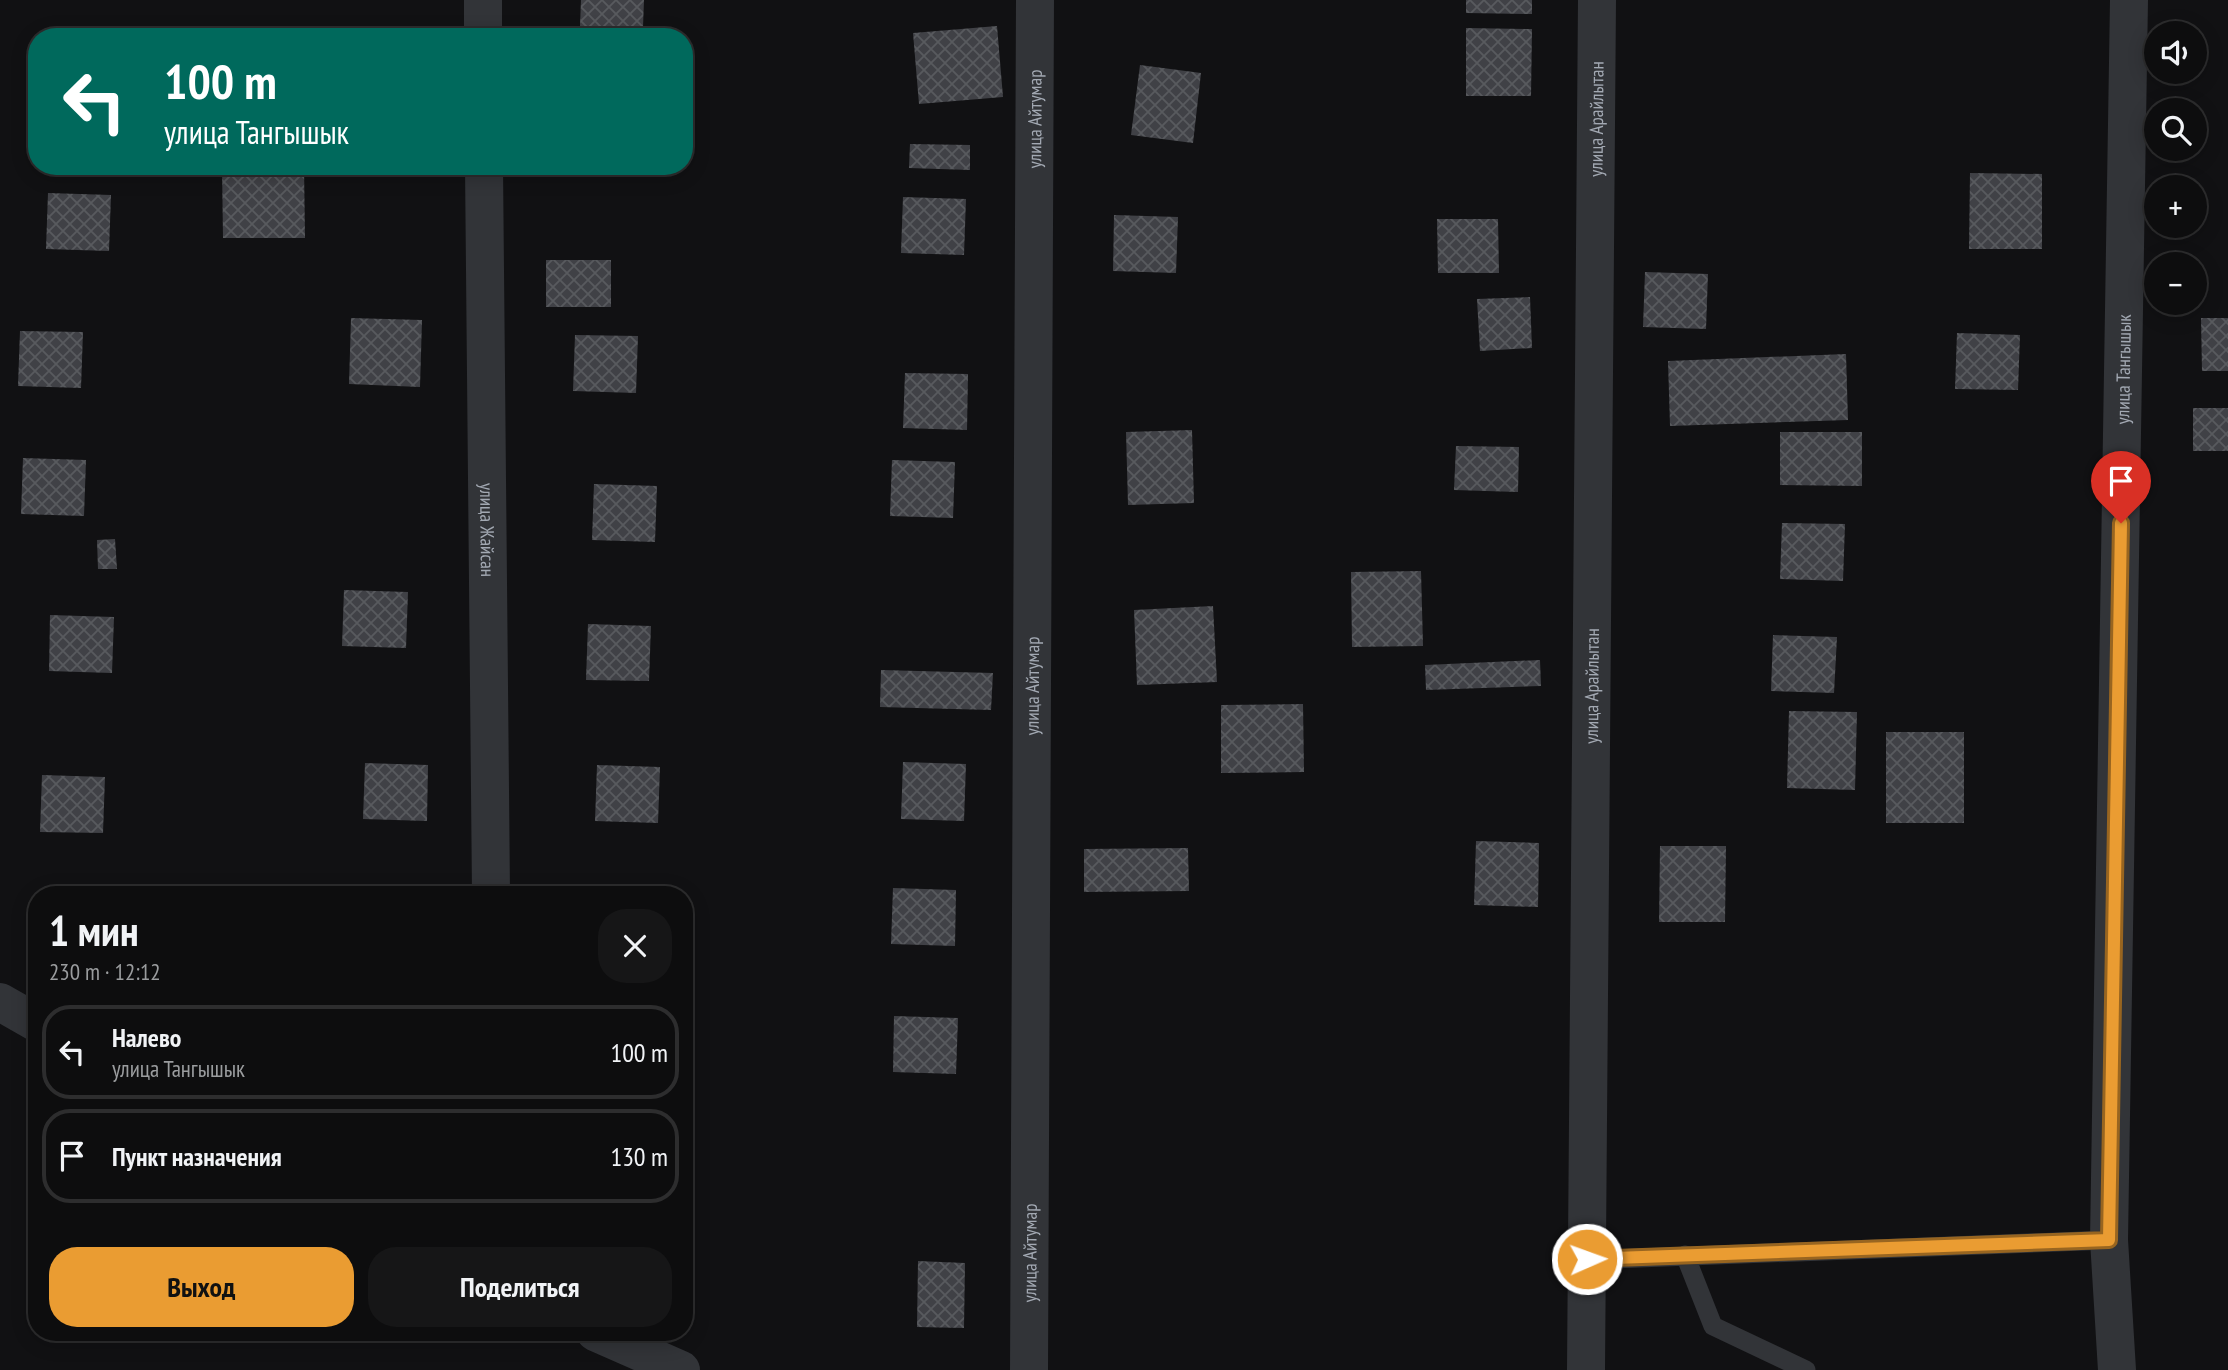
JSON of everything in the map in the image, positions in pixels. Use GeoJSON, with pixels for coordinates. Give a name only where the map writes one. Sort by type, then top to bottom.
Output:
{"type":"FeatureCollection","features":[{"type":"Feature","properties":{"kind":"street"},"geometry":{"type":"LineString","coordinates":[[482,0],[483,28]]}},
{"type":"Feature","properties":{"kind":"street","name":"улица Айтумар"},"geometry":{"type":"LineString","coordinates":[[1029,1370],[1035,0]]}},
{"type":"Feature","properties":{"kind":"street","name":"улица Арайлытан"},"geometry":{"type":"LineString","coordinates":[[1586,1370],[1597,0]]}},
{"type":"Feature","properties":{"kind":"street","name":"улица Тангышык"},"geometry":{"type":"LineString","coordinates":[[2117,1370],[2109,1240],[2129,0]]}},
{"type":"Feature","properties":{"kind":"street","name":"улица Жайсан"},"geometry":{"type":"LineString","coordinates":[[484,175],[491,886]]}},
{"type":"Feature","properties":{"kind":"street"},"geometry":{"type":"LineString","coordinates":[[0,1002],[28,1018]]}},
{"type":"Feature","properties":{"kind":"street"},"geometry":{"type":"LineString","coordinates":[[615,1341],[681,1370]]}},
{"type":"Feature","properties":{"kind":"lane"},"geometry":{"type":"LineString","coordinates":[[1587,1259],[2109,1240]]}},
{"type":"Feature","properties":{"kind":"lane"},"geometry":{"type":"LineString","coordinates":[[1685,1255],[1713,1326],[1805,1370]]}},
{"type":"Feature","properties":{"kind":"building"},"geometry":{"type":"Polygon","coordinates":[[[581,0],[644,0],[643,27],[580,26],[581,0]]]}},
{"type":"Feature","properties":{"kind":"building"},"geometry":{"type":"Polygon","coordinates":[[[1466,0],[1532,0],[1532,14],[1466,13],[1466,0]]]}},
{"type":"Feature","properties":{"kind":"building"},"geometry":{"type":"Polygon","coordinates":[[[997,26],[1003,97],[919,104],[913,33],[997,26]]]}},
{"type":"Feature","properties":{"kind":"building"},"geometry":{"type":"Polygon","coordinates":[[[1466,28],[1532,29],[1531,96],[1466,96],[1466,28]]]}},
{"type":"Feature","properties":{"kind":"building"},"geometry":{"type":"Polygon","coordinates":[[[1140,65],[1201,73],[1193,143],[1131,135],[1140,65]]]}},
{"type":"Feature","properties":{"kind":"building"},"geometry":{"type":"Polygon","coordinates":[[[910,144],[970,145],[970,170],[909,168],[910,144]]]}},
{"type":"Feature","properties":{"kind":"building"},"geometry":{"type":"Polygon","coordinates":[[[1970,173],[2042,174],[2042,249],[1969,249],[1970,173]]]}},
{"type":"Feature","properties":{"kind":"building"},"geometry":{"type":"Polygon","coordinates":[[[222,175],[304,175],[305,238],[223,238],[222,175]]]}},
{"type":"Feature","properties":{"kind":"building"},"geometry":{"type":"Polygon","coordinates":[[[48,193],[111,195],[109,251],[46,249],[48,193]]]}},
{"type":"Feature","properties":{"kind":"building"},"geometry":{"type":"Polygon","coordinates":[[[903,197],[966,199],[964,255],[901,253],[903,197]]]}},
{"type":"Feature","properties":{"kind":"building"},"geometry":{"type":"Polygon","coordinates":[[[1114,215],[1178,217],[1176,273],[1113,271],[1114,215]]]}},
{"type":"Feature","properties":{"kind":"building"},"geometry":{"type":"Polygon","coordinates":[[[1437,219],[1498,219],[1499,273],[1438,273],[1437,219]]]}},
{"type":"Feature","properties":{"kind":"building"},"geometry":{"type":"Polygon","coordinates":[[[546,260],[611,260],[611,307],[546,307],[546,260]]]}},
{"type":"Feature","properties":{"kind":"building"},"geometry":{"type":"Polygon","coordinates":[[[1645,272],[1708,274],[1706,329],[1643,327],[1645,272]]]}},
{"type":"Feature","properties":{"kind":"building"},"geometry":{"type":"Polygon","coordinates":[[[1530,297],[1532,348],[1480,351],[1477,299],[1530,297]]]}},
{"type":"Feature","properties":{"kind":"building"},"geometry":{"type":"Polygon","coordinates":[[[351,318],[422,320],[420,387],[349,384],[351,318]]]}},
{"type":"Feature","properties":{"kind":"building"},"geometry":{"type":"Polygon","coordinates":[[[2201,318],[2228,318],[2228,371],[2202,371],[2201,318]]]}},
{"type":"Feature","properties":{"kind":"building"},"geometry":{"type":"Polygon","coordinates":[[[20,331],[83,332],[81,388],[18,386],[20,331]]]}},
{"type":"Feature","properties":{"kind":"building"},"geometry":{"type":"Polygon","coordinates":[[[1957,333],[2020,335],[2018,390],[1955,389],[1957,333]]]}},
{"type":"Feature","properties":{"kind":"building"},"geometry":{"type":"Polygon","coordinates":[[[575,335],[638,336],[636,393],[573,391],[575,335]]]}},
{"type":"Feature","properties":{"kind":"building"},"geometry":{"type":"Polygon","coordinates":[[[1846,354],[1848,420],[1670,426],[1668,361],[1846,354]]]}},
{"type":"Feature","properties":{"kind":"building"},"geometry":{"type":"Polygon","coordinates":[[[905,373],[968,374],[967,430],[903,428],[905,373]]]}},
{"type":"Feature","properties":{"kind":"building"},"geometry":{"type":"Polygon","coordinates":[[[2193,408],[2228,408],[2228,451],[2193,451],[2193,408]]]}},
{"type":"Feature","properties":{"kind":"building"},"geometry":{"type":"Polygon","coordinates":[[[1192,430],[1194,503],[1128,505],[1126,432],[1192,430]]]}},
{"type":"Feature","properties":{"kind":"building"},"geometry":{"type":"Polygon","coordinates":[[[1780,432],[1862,432],[1862,486],[1780,485],[1780,432]]]}},
{"type":"Feature","properties":{"kind":"building"},"geometry":{"type":"Polygon","coordinates":[[[1456,446],[1519,447],[1518,492],[1454,490],[1456,446]]]}},
{"type":"Feature","properties":{"kind":"building"},"geometry":{"type":"Polygon","coordinates":[[[23,458],[86,460],[84,516],[21,514],[23,458]]]}},
{"type":"Feature","properties":{"kind":"building"},"geometry":{"type":"Polygon","coordinates":[[[892,460],[955,462],[953,518],[890,516],[892,460]]]}},
{"type":"Feature","properties":{"kind":"building"},"geometry":{"type":"Polygon","coordinates":[[[594,484],[657,486],[655,542],[592,540],[594,484]]]}},
{"type":"Feature","properties":{"kind":"building"},"geometry":{"type":"Polygon","coordinates":[[[1782,523],[1845,524],[1843,581],[1780,579],[1782,523]]]}},
{"type":"Feature","properties":{"kind":"building"},"geometry":{"type":"Polygon","coordinates":[[[115,539],[117,569],[98,569],[97,540],[115,539]]]}},
{"type":"Feature","properties":{"kind":"building"},"geometry":{"type":"Polygon","coordinates":[[[1421,571],[1423,646],[1352,647],[1351,572],[1421,571]]]}},
{"type":"Feature","properties":{"kind":"building"},"geometry":{"type":"Polygon","coordinates":[[[344,590],[408,592],[406,648],[342,646],[344,590]]]}},
{"type":"Feature","properties":{"kind":"building"},"geometry":{"type":"Polygon","coordinates":[[[1213,606],[1217,682],[1137,685],[1134,610],[1213,606]]]}},
{"type":"Feature","properties":{"kind":"building"},"geometry":{"type":"Polygon","coordinates":[[[50,615],[114,617],[112,673],[49,671],[50,615]]]}},
{"type":"Feature","properties":{"kind":"building"},"geometry":{"type":"Polygon","coordinates":[[[588,624],[651,626],[649,681],[586,680],[588,624]]]}},
{"type":"Feature","properties":{"kind":"building"},"geometry":{"type":"Polygon","coordinates":[[[1773,635],[1837,637],[1834,693],[1771,691],[1773,635]]]}},
{"type":"Feature","properties":{"kind":"building"},"geometry":{"type":"Polygon","coordinates":[[[1540,660],[1541,686],[1426,690],[1425,665],[1540,660]]]}},
{"type":"Feature","properties":{"kind":"building"},"geometry":{"type":"Polygon","coordinates":[[[881,670],[993,673],[991,710],[880,707],[881,670]]]}},
{"type":"Feature","properties":{"kind":"building"},"geometry":{"type":"Polygon","coordinates":[[[1303,704],[1304,772],[1221,773],[1221,705],[1303,704]]]}},
{"type":"Feature","properties":{"kind":"building"},"geometry":{"type":"Polygon","coordinates":[[[1789,711],[1857,712],[1855,790],[1787,788],[1789,711]]]}},
{"type":"Feature","properties":{"kind":"building"},"geometry":{"type":"Polygon","coordinates":[[[1886,732],[1964,732],[1964,823],[1886,823],[1886,732]]]}},
{"type":"Feature","properties":{"kind":"building"},"geometry":{"type":"Polygon","coordinates":[[[903,762],[966,764],[964,821],[901,819],[903,762]]]}},
{"type":"Feature","properties":{"kind":"building"},"geometry":{"type":"Polygon","coordinates":[[[365,763],[428,765],[427,821],[363,819],[365,763]]]}},
{"type":"Feature","properties":{"kind":"building"},"geometry":{"type":"Polygon","coordinates":[[[597,765],[660,767],[658,823],[595,821],[597,765]]]}},
{"type":"Feature","properties":{"kind":"building"},"geometry":{"type":"Polygon","coordinates":[[[42,775],[105,777],[103,833],[40,832],[42,775]]]}},
{"type":"Feature","properties":{"kind":"building"},"geometry":{"type":"Polygon","coordinates":[[[1476,841],[1539,843],[1538,907],[1474,905],[1476,841]]]}},
{"type":"Feature","properties":{"kind":"building"},"geometry":{"type":"Polygon","coordinates":[[[1660,846],[1726,846],[1725,922],[1659,922],[1660,846]]]}},
{"type":"Feature","properties":{"kind":"building"},"geometry":{"type":"Polygon","coordinates":[[[1188,848],[1189,891],[1084,892],[1084,849],[1188,848]]]}},
{"type":"Feature","properties":{"kind":"building"},"geometry":{"type":"Polygon","coordinates":[[[893,888],[956,890],[955,946],[891,944],[893,888]]]}},
{"type":"Feature","properties":{"kind":"building"},"geometry":{"type":"Polygon","coordinates":[[[894,1016],[958,1018],[956,1074],[893,1072],[894,1016]]]}},
{"type":"Feature","properties":{"kind":"building"},"geometry":{"type":"Polygon","coordinates":[[[918,1261],[965,1263],[964,1328],[917,1327],[918,1261]]]}},
{"type":"Feature","properties":{"kind":"route"},"geometry":{"type":"LineString","coordinates":[[1587,1259],[2109,1240],[2121,523]]}}]}
